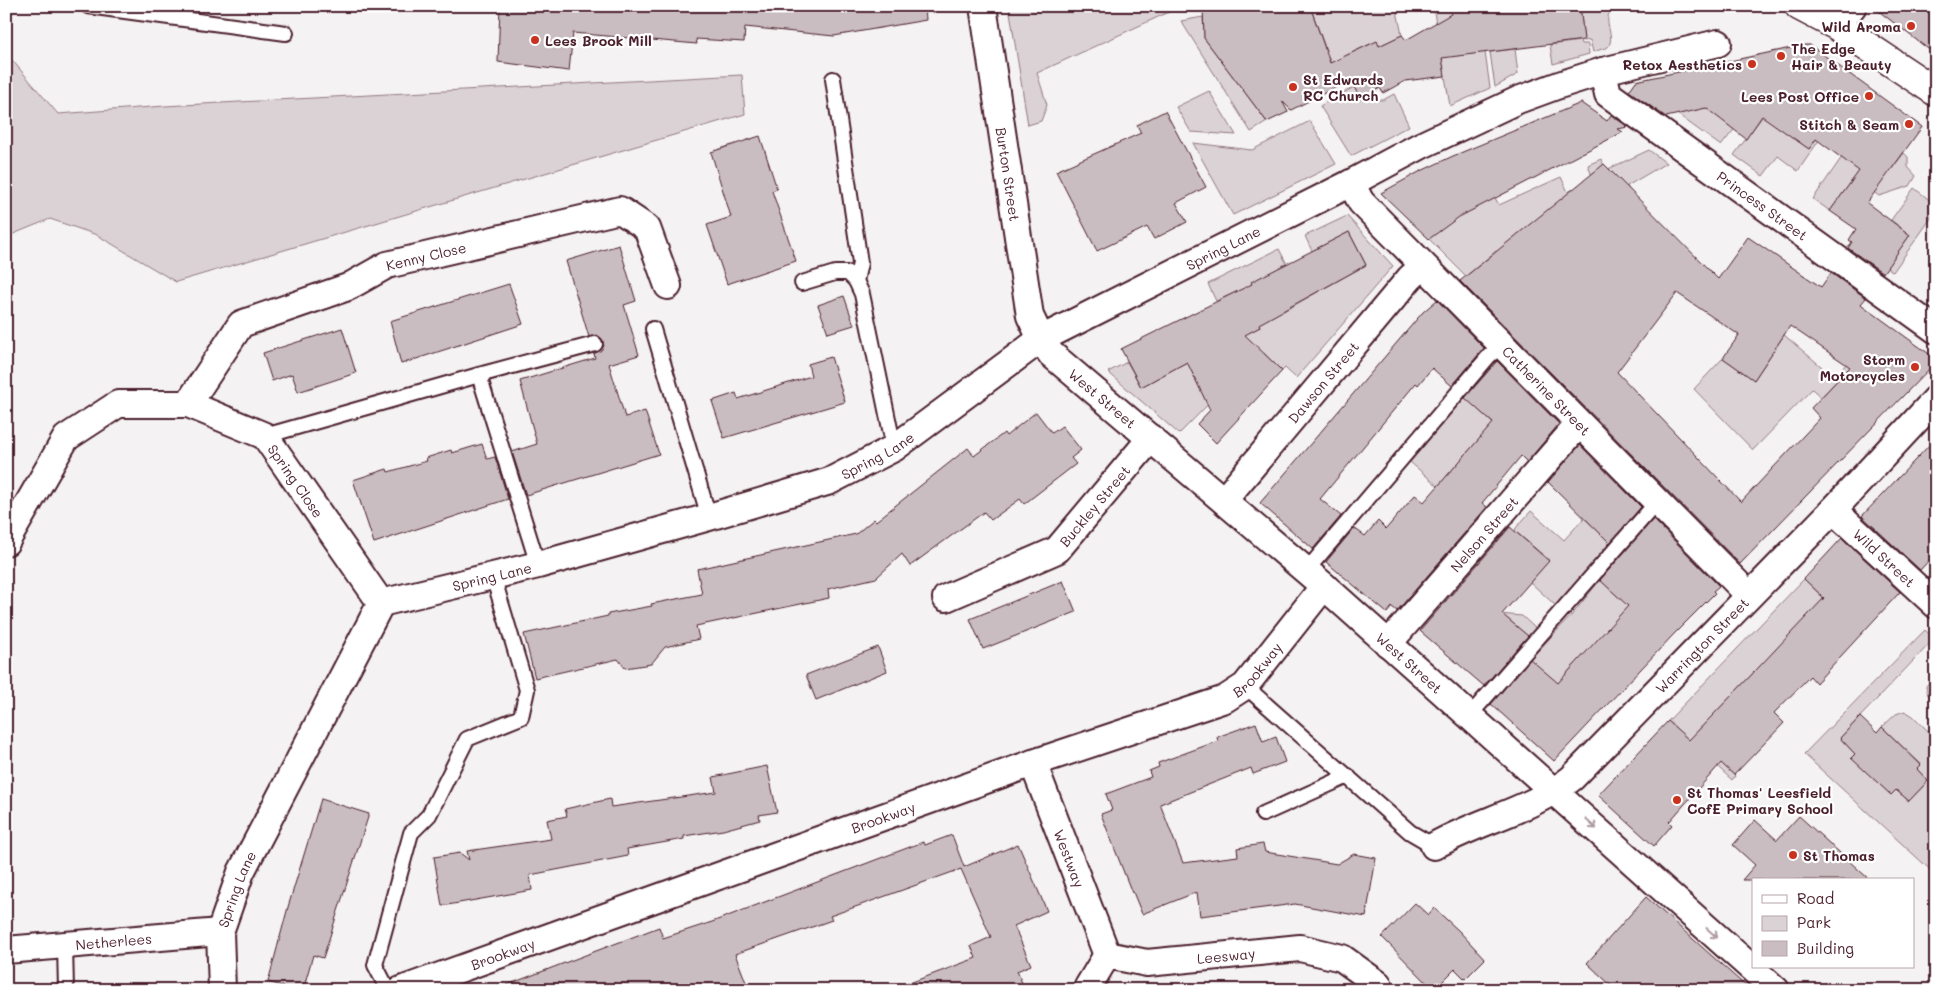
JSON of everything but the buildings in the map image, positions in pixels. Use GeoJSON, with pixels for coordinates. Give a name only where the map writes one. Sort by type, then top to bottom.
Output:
{"type":"FeatureCollection","features":[{"type":"Feature","properties":{"kind":"main road"},"geometry":{"type":"LineString","coordinates":[[1799,6],[1845,16],[1936,92]]}},
{"type":"Feature","properties":{"kind":"street","name":"Burton Street"},"geometry":{"type":"LineString","coordinates":[[983,6],[1030,316],[1041,339]]}},
{"type":"Feature","properties":{"kind":"street","name":"Spring Lane"},"geometry":{"type":"LineString","coordinates":[[222,990],[220,932],[241,872],[381,603],[538,565],[830,481],[894,448],[1041,339],[1351,183],[1420,146],[1518,100],[1603,71],[1718,43]]}},
{"type":"Feature","properties":{"kind":"street","name":"Princess Street"},"geometry":{"type":"LineString","coordinates":[[1603,71],[1608,94],[1936,330]]}},
{"type":"Feature","properties":{"kind":"street","name":"Catherine Street"},"geometry":{"type":"LineString","coordinates":[[1351,183],[1361,202],[1749,595]]}},
{"type":"Feature","properties":{"kind":"street","name":"Kenny Close"},"geometry":{"type":"LineString","coordinates":[[188,404],[241,324],[348,287],[396,262],[620,210],[647,228],[668,286]]}},
{"type":"Feature","properties":{"kind":"street","name":"Dawson Street"},"geometry":{"type":"LineString","coordinates":[[1224,500],[1410,278],[1423,266]]}},
{"type":"Feature","properties":{"kind":"street","name":"West Street"},"geometry":{"type":"LineString","coordinates":[[1041,339],[1051,354],[1315,578],[1776,990]]}},
{"type":"Feature","properties":{"kind":"street","name":"Warrington Street"},"geometry":{"type":"LineString","coordinates":[[1434,846],[1452,835],[1555,792],[1572,778],[1833,510],[1936,399]]}},
{"type":"Feature","properties":{"kind":"street","name":"Spring Close"},"geometry":{"type":"LineString","coordinates":[[6,542],[66,438],[118,404],[188,404],[265,436],[381,603]]}},
{"type":"Feature","properties":{"kind":"street","name":"Nelson Street"},"geometry":{"type":"LineString","coordinates":[[1388,644],[1579,424]]}},
{"type":"Feature","properties":{"kind":"street","name":"Buckley Street"},"geometry":{"type":"LineString","coordinates":[[946,598],[1057,550],[1151,438]]}},
{"type":"Feature","properties":{"kind":"street","name":"Wild Street"},"geometry":{"type":"LineString","coordinates":[[1833,510],[1936,605]]}},
{"type":"Feature","properties":{"kind":"street","name":"Brookway"},"geometry":{"type":"LineString","coordinates":[[401,990],[1033,763],[1225,698],[1245,686],[1315,578]]}},
{"type":"Feature","properties":{"kind":"street","name":"Westway"},"geometry":{"type":"LineString","coordinates":[[1033,763],[1107,955]]}},
{"type":"Feature","properties":{"kind":"street","name":"Netherlees"},"geometry":{"type":"LineString","coordinates":[[6,950],[220,932]]}},
{"type":"Feature","properties":{"kind":"street","name":"Leesway"},"geometry":{"type":"LineString","coordinates":[[1107,955],[1148,963],[1300,948],[1342,958],[1380,987]]}},
{"type":"Feature","properties":{"kind":"street"},"geometry":{"type":"LineString","coordinates":[[1086,990],[1107,955]]}},
{"type":"Feature","properties":{"kind":"lane"},"geometry":{"type":"LineString","coordinates":[[88,6],[286,33]]}},
{"type":"Feature","properties":{"kind":"lane"},"geometry":{"type":"LineString","coordinates":[[833,79],[860,263],[856,281]]}},
{"type":"Feature","properties":{"kind":"lane"},"geometry":{"type":"LineString","coordinates":[[802,283],[835,273],[848,273],[856,281],[862,294],[894,448]]}},
{"type":"Feature","properties":{"kind":"lane"},"geometry":{"type":"LineString","coordinates":[[653,329],[709,517]]}},
{"type":"Feature","properties":{"kind":"lane"},"geometry":{"type":"LineString","coordinates":[[265,436],[595,344]]}},
{"type":"Feature","properties":{"kind":"lane"},"geometry":{"type":"LineString","coordinates":[[1315,578],[1482,363],[1501,345]]}},
{"type":"Feature","properties":{"kind":"lane"},"geometry":{"type":"LineString","coordinates":[[479,375],[538,565]]}},
{"type":"Feature","properties":{"kind":"lane"},"geometry":{"type":"LineString","coordinates":[[1470,715],[1657,502]]}},
{"type":"Feature","properties":{"kind":"lane"},"geometry":{"type":"LineString","coordinates":[[388,990],[375,965],[411,833],[429,815],[467,739],[521,717],[527,690],[493,576]]}},
{"type":"Feature","properties":{"kind":"lane"},"geometry":{"type":"LineString","coordinates":[[1245,686],[1410,832],[1434,846]]}},
{"type":"Feature","properties":{"kind":"lane"},"geometry":{"type":"LineString","coordinates":[[1263,814],[1348,776]]}},
{"type":"Feature","properties":{"kind":"lane"},"geometry":{"type":"LineString","coordinates":[[65,945],[66,990]]}},
{"type":"Feature","properties":{"kind":"green space"},"geometry":{"type":"Polygon","coordinates":[[[1009,6],[1203,7],[1171,11],[1037,73],[1047,105],[1041,121],[1028,125],[1009,6]]]}},
{"type":"Feature","properties":{"kind":"green space"},"geometry":{"type":"Polygon","coordinates":[[[1310,6],[1396,6],[1402,35],[1373,49],[1370,44],[1347,55],[1338,83],[1310,6]]]}},
{"type":"Feature","properties":{"kind":"green space"},"geometry":{"type":"Polygon","coordinates":[[[1428,6],[1466,6],[1450,9],[1457,55],[1485,52],[1490,88],[1450,106],[1434,12],[1429,12],[1428,6]]]}},
{"type":"Feature","properties":{"kind":"green space"},"geometry":{"type":"Polygon","coordinates":[[[1580,6],[1614,6],[1608,17],[1611,37],[1608,47],[1593,52],[1590,40],[1584,41],[1580,6]]]}},
{"type":"Feature","properties":{"kind":"green space"},"geometry":{"type":"Polygon","coordinates":[[[1203,17],[1204,38],[1267,122],[1251,132],[1181,21],[1203,17]]]}},
{"type":"Feature","properties":{"kind":"green space"},"geometry":{"type":"Polygon","coordinates":[[[1580,41],[1581,44],[1588,44],[1589,54],[1553,64],[1550,45],[1580,41]]]}},
{"type":"Feature","properties":{"kind":"green space"},"geometry":{"type":"Polygon","coordinates":[[[1515,49],[1518,74],[1495,87],[1490,52],[1515,49]]]}},
{"type":"Feature","properties":{"kind":"green space"},"geometry":{"type":"Polygon","coordinates":[[[6,53],[58,114],[165,106],[742,75],[745,114],[176,282],[97,235],[50,219],[6,237],[6,53]]]}},
{"type":"Feature","properties":{"kind":"green space"},"geometry":{"type":"Polygon","coordinates":[[[1354,87],[1361,99],[1383,100],[1394,94],[1409,126],[1351,156],[1320,106],[1354,87]]]}},
{"type":"Feature","properties":{"kind":"green space"},"geometry":{"type":"Polygon","coordinates":[[[1209,91],[1236,135],[1191,132],[1176,107],[1209,91]]]}},
{"type":"Feature","properties":{"kind":"green space"},"geometry":{"type":"Polygon","coordinates":[[[1747,99],[1809,149],[1826,125],[1828,127],[1798,171],[1778,156],[1763,176],[1734,155],[1762,117],[1751,108],[1721,146],[1677,114],[1747,99]]]}},
{"type":"Feature","properties":{"kind":"green space"},"geometry":{"type":"Polygon","coordinates":[[[1310,121],[1336,164],[1233,215],[1193,143],[1252,150],[1310,121]]]}},
{"type":"Feature","properties":{"kind":"green space"},"geometry":{"type":"Polygon","coordinates":[[[1853,141],[1891,170],[1904,153],[1908,157],[1908,167],[1916,176],[1910,186],[1879,196],[1854,178],[1830,211],[1813,199],[1853,141]]]}},
{"type":"Feature","properties":{"kind":"green space"},"geometry":{"type":"Polygon","coordinates":[[[1649,150],[1666,163],[1627,186],[1630,191],[1522,276],[1496,251],[1466,276],[1429,239],[1436,213],[1495,198],[1499,205],[1561,177],[1568,192],[1593,179],[1588,165],[1601,159],[1606,170],[1649,150]]]}},
{"type":"Feature","properties":{"kind":"green space"},"geometry":{"type":"Polygon","coordinates":[[[1914,188],[1936,205],[1936,211],[1893,272],[1887,267],[1910,235],[1891,220],[1914,188]]]}},
{"type":"Feature","properties":{"kind":"green space"},"geometry":{"type":"Polygon","coordinates":[[[1347,216],[1393,266],[1296,378],[1285,368],[1282,371],[1264,353],[1250,368],[1228,384],[1179,434],[1108,372],[1127,362],[1141,387],[1187,362],[1260,327],[1243,289],[1216,301],[1208,284],[1279,249],[1287,264],[1282,312],[1366,265],[1349,232],[1312,251],[1305,236],[1347,216]]]}},
{"type":"Feature","properties":{"kind":"green space"},"geometry":{"type":"Polygon","coordinates":[[[1784,335],[1835,378],[1855,352],[1861,356],[1821,397],[1812,389],[1753,450],[1694,389],[1723,358],[1754,380],[1784,335]]]}},
{"type":"Feature","properties":{"kind":"green space"},"geometry":{"type":"Polygon","coordinates":[[[1465,397],[1506,436],[1480,438],[1438,486],[1410,462],[1465,397]]]}},
{"type":"Feature","properties":{"kind":"green space"},"geometry":{"type":"Polygon","coordinates":[[[1628,504],[1636,512],[1556,606],[1530,582],[1549,560],[1515,531],[1531,511],[1564,540],[1584,518],[1600,533],[1628,504]]]}},
{"type":"Feature","properties":{"kind":"green space"},"geometry":{"type":"Polygon","coordinates":[[[1804,579],[1861,634],[1851,644],[1837,630],[1790,696],[1759,667],[1693,736],[1735,776],[1732,780],[1668,721],[1804,579]]]}},
{"type":"Feature","properties":{"kind":"green space"},"geometry":{"type":"Polygon","coordinates":[[[1600,580],[1617,595],[1653,587],[1583,670],[1575,664],[1568,672],[1558,698],[1530,659],[1571,616],[1600,580]]]}},
{"type":"Feature","properties":{"kind":"green space"},"geometry":{"type":"Polygon","coordinates":[[[1499,614],[1522,616],[1536,629],[1529,637],[1499,614]]]}},
{"type":"Feature","properties":{"kind":"green space"},"geometry":{"type":"Polygon","coordinates":[[[1925,630],[1934,639],[1840,738],[1855,754],[1852,758],[1891,795],[1896,790],[1909,801],[1928,781],[1917,769],[1921,764],[1882,727],[1896,714],[1905,711],[1928,731],[1936,723],[1936,875],[1804,754],[1925,630]]]}},
{"type":"Feature","properties":{"kind":"green space"},"geometry":{"type":"Polygon","coordinates":[[[1936,675],[1936,702],[1928,695],[1926,686],[1936,675]]]}},
{"type":"Feature","properties":{"kind":"place","name":"Wild Aroma"},"geometry":{"type":"Point","coordinates":[1911,26]}},
{"type":"Feature","properties":{"kind":"place","name":"Lees Brook Mill"},"geometry":{"type":"Point","coordinates":[535,40]}},
{"type":"Feature","properties":{"kind":"place","name":"The Edge Hair & Beauty"},"geometry":{"type":"Point","coordinates":[1781,56]}},
{"type":"Feature","properties":{"kind":"place","name":"Retox Aesthetics"},"geometry":{"type":"Point","coordinates":[1752,64]}},
{"type":"Feature","properties":{"kind":"place","name":"St Edwards RC Church"},"geometry":{"type":"Point","coordinates":[1293,87]}},
{"type":"Feature","properties":{"kind":"place","name":"Lees Post Office"},"geometry":{"type":"Point","coordinates":[1869,96]}},
{"type":"Feature","properties":{"kind":"place","name":"Stitch & Seam"},"geometry":{"type":"Point","coordinates":[1909,124]}},
{"type":"Feature","properties":{"kind":"place","name":"Storm Motorcycles"},"geometry":{"type":"Point","coordinates":[1915,367]}},
{"type":"Feature","properties":{"kind":"place","name":"St Thomas' Leesfield CofE Primary School"},"geometry":{"type":"Point","coordinates":[1677,800]}},
{"type":"Feature","properties":{"kind":"place","name":"St Thomas"},"geometry":{"type":"Point","coordinates":[1793,855]}}]}
